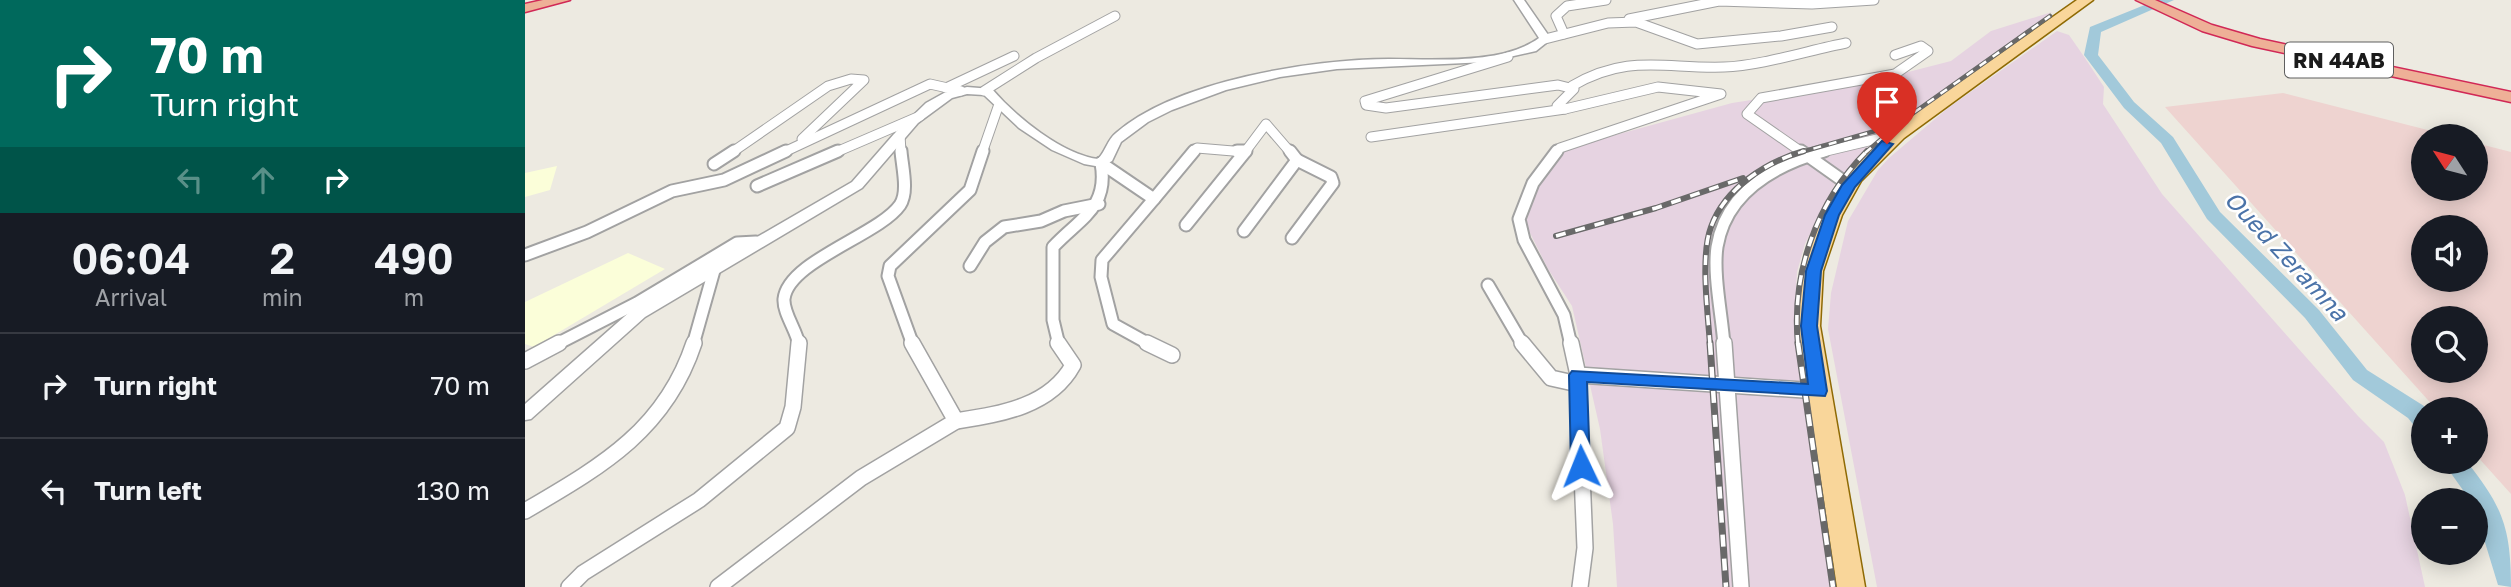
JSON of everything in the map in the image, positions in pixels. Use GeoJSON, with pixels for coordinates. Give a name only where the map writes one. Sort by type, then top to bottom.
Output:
{"type":"FeatureCollection","features":[{"type":"Feature","properties":{"kind":"highway"},"geometry":{"type":"LineString","coordinates":[[525,6],[543,0]]}},
{"type":"Feature","properties":{"kind":"highway"},"geometry":{"type":"LineString","coordinates":[[525,6],[563,0]]}},
{"type":"Feature","properties":{"kind":"highway","name":"RN 44AB"},"geometry":{"type":"LineString","coordinates":[[2143,0],[2257,43],[2511,97]]}},
{"type":"Feature","properties":{"kind":"highway","name":"RN 44AB"},"geometry":{"type":"LineString","coordinates":[[2154,0],[2173,12],[2253,37],[2511,91]]}},
{"type":"Feature","properties":{"kind":"main road"},"geometry":{"type":"LineString","coordinates":[[1851,587],[1809,326],[1813,271],[1832,215],[1849,185],[1875,154],[1898,134],[2085,0]]}},
{"type":"Feature","properties":{"kind":"main road"},"geometry":{"type":"LineString","coordinates":[[2059,17],[2091,0]]}},
{"type":"Feature","properties":{"kind":"street"},"geometry":{"type":"LineString","coordinates":[[1519,0],[1545,39]]}},
{"type":"Feature","properties":{"kind":"street"},"geometry":{"type":"LineString","coordinates":[[1564,34],[1556,16],[1567,6],[1606,0]]}},
{"type":"Feature","properties":{"kind":"street"},"geometry":{"type":"LineString","coordinates":[[1846,43],[1726,67],[1642,63],[1596,72],[1571,86],[1558,85],[1386,108],[1366,105],[1365,101],[1372,97],[1411,89],[1448,74],[1520,53],[1545,39],[1713,1],[1812,4],[1874,1]]}},
{"type":"Feature","properties":{"kind":"street"},"geometry":{"type":"LineString","coordinates":[[525,255],[586,232],[672,191],[724,180],[930,83],[961,91],[984,91],[1036,58],[1115,16]]}},
{"type":"Feature","properties":{"kind":"street"},"geometry":{"type":"LineString","coordinates":[[1608,23],[1636,22],[1696,44],[1781,36],[1832,27]]}},
{"type":"Feature","properties":{"kind":"street"},"geometry":{"type":"LineString","coordinates":[[1849,185],[1747,114],[1752,105],[1761,99],[1895,74],[1928,51],[1921,46],[1895,55]]}},
{"type":"Feature","properties":{"kind":"street"},"geometry":{"type":"LineString","coordinates":[[1101,163],[1111,155],[1114,142],[1142,121],[1192,95],[1279,76],[1364,63],[1431,62],[1520,53]]}},
{"type":"Feature","properties":{"kind":"street"},"geometry":{"type":"LineString","coordinates":[[946,88],[1014,56]]}},
{"type":"Feature","properties":{"kind":"street"},"geometry":{"type":"LineString","coordinates":[[714,164],[782,121],[820,89],[853,78],[864,80],[794,147]]}},
{"type":"Feature","properties":{"kind":"street"},"geometry":{"type":"LineString","coordinates":[[1565,109],[1557,106],[1574,89],[1571,86]]}},
{"type":"Feature","properties":{"kind":"street"},"geometry":{"type":"LineString","coordinates":[[1371,137],[1565,109],[1658,87],[1721,94],[1560,148],[1533,183],[1518,219],[1524,240],[1564,315],[1578,380],[1585,548],[1580,587]]}},
{"type":"Feature","properties":{"kind":"street"},"geometry":{"type":"LineString","coordinates":[[525,414],[639,313],[857,185],[882,160],[900,134],[940,99],[961,91]]}},
{"type":"Feature","properties":{"kind":"street"},"geometry":{"type":"LineString","coordinates":[[984,91],[998,107],[1059,148],[1088,162],[1101,163],[1154,199]]}},
{"type":"Feature","properties":{"kind":"street"},"geometry":{"type":"LineString","coordinates":[[956,421],[909,339],[888,276],[890,266],[970,190],[998,107]]}},
{"type":"Feature","properties":{"kind":"street"},"geometry":{"type":"LineString","coordinates":[[757,186],[920,116]]}},
{"type":"Feature","properties":{"kind":"street"},"geometry":{"type":"LineString","coordinates":[[1186,226],[1266,124],[1297,160],[1331,177],[1333,183],[1292,239]]}},
{"type":"Feature","properties":{"kind":"street"},"geometry":{"type":"LineString","coordinates":[[569,587],[583,573],[699,500],[787,428],[793,407],[799,342],[784,300],[790,284],[813,263],[874,226],[900,205],[904,194],[900,134]]}},
{"type":"Feature","properties":{"kind":"street"},"geometry":{"type":"LineString","coordinates":[[1741,587],[1717,249],[1722,226],[1741,196],[1775,169],[1810,156],[1898,134]]}},
{"type":"Feature","properties":{"kind":"street"},"geometry":{"type":"LineString","coordinates":[[1173,355],[1126,334],[1112,324],[1101,277],[1102,260],[1197,148],[1245,152]]}},
{"type":"Feature","properties":{"kind":"street"},"geometry":{"type":"LineString","coordinates":[[1244,231],[1297,160]]}},
{"type":"Feature","properties":{"kind":"street"},"geometry":{"type":"LineString","coordinates":[[718,587],[861,478],[956,421],[988,417],[1014,409],[1060,387],[1073,365],[1057,342],[1053,320],[1053,247],[1100,204],[1106,180],[1101,163]]}},
{"type":"Feature","properties":{"kind":"street"},"geometry":{"type":"LineString","coordinates":[[970,265],[985,242],[1004,227],[1041,221],[1063,211],[1100,204]]}},
{"type":"Feature","properties":{"kind":"street"},"geometry":{"type":"LineString","coordinates":[[525,361],[637,303],[737,243],[756,242]]}},
{"type":"Feature","properties":{"kind":"street"},"geometry":{"type":"LineString","coordinates":[[525,511],[609,461],[660,410],[683,372],[715,267]]}},
{"type":"Feature","properties":{"kind":"street"},"geometry":{"type":"LineString","coordinates":[[1488,285],[1527,349],[1547,375],[1559,381],[1818,391]]}},
{"type":"Feature","properties":{"kind":"shaded area"},"geometry":{"type":"Polygon","coordinates":[[[2052,12],[1865,149],[1835,184],[1805,244],[1797,272],[1795,309],[1830,587],[1617,587],[1613,524],[1600,429],[1572,306],[1548,269],[1523,219],[1530,196],[1561,150],[1732,103],[1877,80],[1951,61],[1991,31],[2052,12]]]}},
{"type":"Feature","properties":{"kind":"shaded area"},"geometry":{"type":"Polygon","coordinates":[[[2057,31],[2069,35],[2104,87],[2103,104],[2162,194],[2384,442],[2405,495],[2411,523],[2411,565],[2420,565],[2425,587],[1877,587],[1828,329],[1831,293],[1848,221],[1878,170],[1948,108],[2057,31]]]}},
{"type":"Feature","properties":{"kind":"shaded area"},"geometry":{"type":"Polygon","coordinates":[[[2283,93],[2411,126],[2411,201],[2489,201],[2489,146],[2511,152],[2511,494],[2488,468],[2488,397],[2425,397],[2413,383],[2488,383],[2488,306],[2411,306],[2411,381],[2165,107],[2283,93]]]}},
{"type":"Feature","properties":{"kind":"shaded area"},"geometry":{"type":"Polygon","coordinates":[[[557,166],[550,190],[525,197],[525,173],[557,166]]]}},
{"type":"Feature","properties":{"kind":"shaded area"},"geometry":{"type":"Polygon","coordinates":[[[628,253],[665,269],[534,347],[525,344],[525,302],[628,253]]]}},
{"type":"Feature","properties":{"kind":"waterway","name":"Oued Zeramna"},"geometry":{"type":"LineString","coordinates":[[2168,0],[2095,30],[2091,55],[2129,105],[2167,140],[2213,215],[2312,314],[2360,375],[2411,409]]}},
{"type":"Feature","properties":{"kind":"waterway","name":"Oued Zeramna"},"geometry":{"type":"LineString","coordinates":[[2463,474],[2485,502],[2511,585]]}},
{"type":"Feature","properties":{"kind":"railway"},"geometry":{"type":"LineString","coordinates":[[1866,152],[1905,119],[2050,16]]}},
{"type":"Feature","properties":{"kind":"railway"},"geometry":{"type":"LineString","coordinates":[[1800,152],[1889,127]]}},
{"type":"Feature","properties":{"kind":"railway"},"geometry":{"type":"LineString","coordinates":[[1800,152],[1804,151]]}},
{"type":"Feature","properties":{"kind":"railway"},"geometry":{"type":"LineString","coordinates":[[1710,345],[1706,253],[1717,213],[1726,200],[1749,179],[1775,162],[1800,152]]}},
{"type":"Feature","properties":{"kind":"railway"},"geometry":{"type":"LineString","coordinates":[[1798,345],[1799,292],[1811,240],[1834,193],[1866,152]]}},
{"type":"Feature","properties":{"kind":"railway"},"geometry":{"type":"LineString","coordinates":[[1556,236],[1656,208],[1743,178]]}},
{"type":"Feature","properties":{"kind":"railway"},"geometry":{"type":"LineString","coordinates":[[1710,343],[1726,587]]}},
{"type":"Feature","properties":{"kind":"railway"},"geometry":{"type":"LineString","coordinates":[[1798,343],[1833,587]]}},
{"type":"Feature","properties":{"kind":"route"},"geometry":{"type":"LineString","coordinates":[[1581,466],[1578,375],[1818,391],[1809,326],[1813,271],[1832,215],[1853,178],[1887,144]]}}]}
